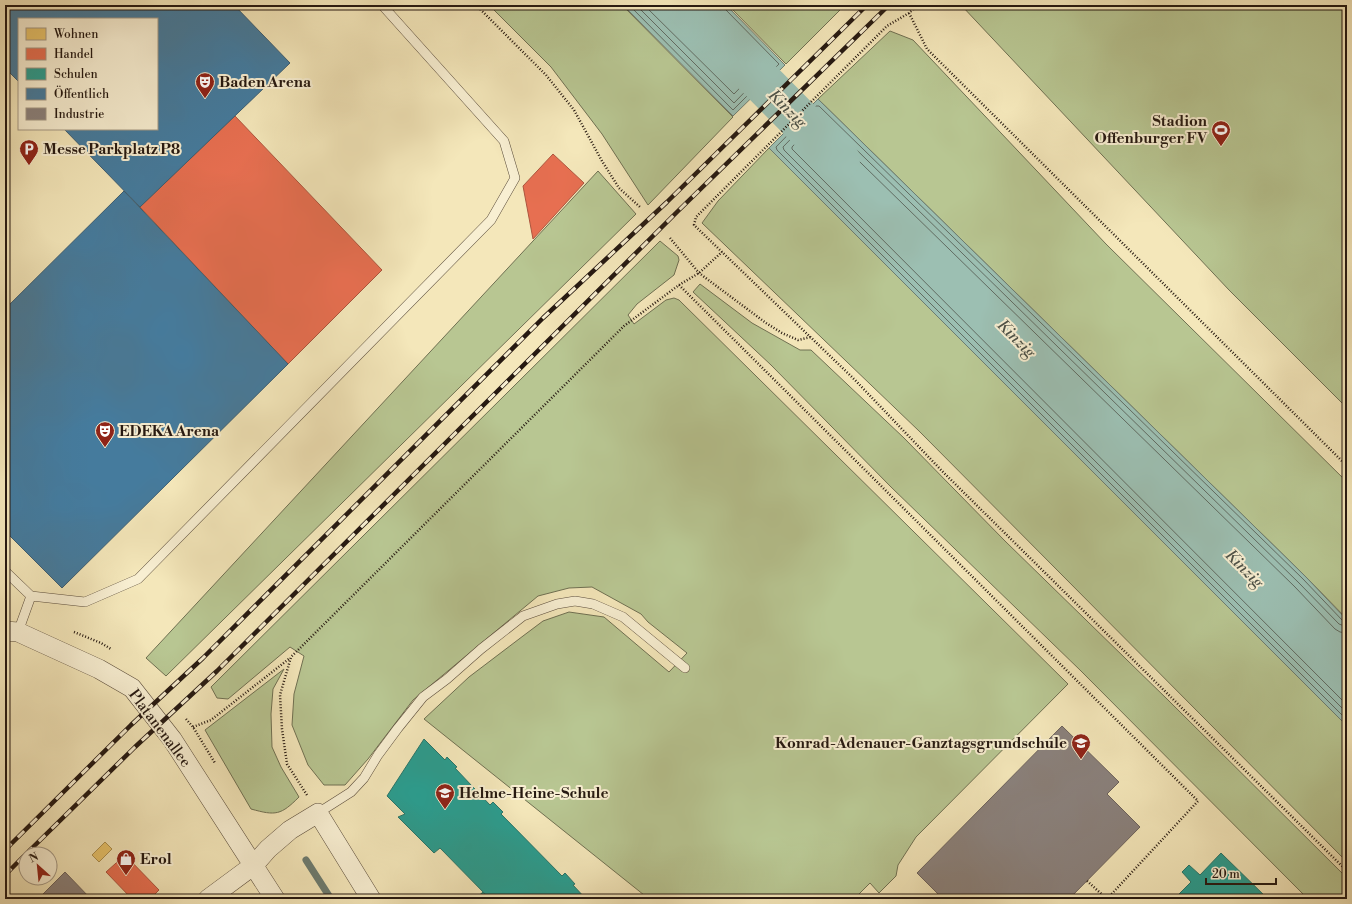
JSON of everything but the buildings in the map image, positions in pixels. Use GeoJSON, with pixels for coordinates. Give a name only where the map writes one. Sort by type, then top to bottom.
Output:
{"type":"FeatureCollection","features":[{"type":"Feature","properties":{"kind":"street","name":"Platanenallee"},"geometry":{"type":"LineString","coordinates":[[11,632],[99,669],[132,688],[172,739],[275,899]]}},
{"type":"Feature","properties":{"kind":"street"},"geometry":{"type":"LineString","coordinates":[[208,899],[254,865],[268,849],[290,830],[318,813],[371,899]]}},
{"type":"Feature","properties":{"kind":"lane"},"geometry":{"type":"LineString","coordinates":[[5,571],[31,596],[85,602],[138,579],[491,220],[515,178],[504,141],[382,5]]}},
{"type":"Feature","properties":{"kind":"lane"},"geometry":{"type":"LineString","coordinates":[[11,632],[31,596]]}},
{"type":"Feature","properties":{"kind":"lane"},"geometry":{"type":"LineString","coordinates":[[318,813],[351,792],[364,778],[378,755],[423,697],[523,616],[557,604],[575,601],[593,604],[623,617],[685,668]]}},
{"type":"Feature","properties":{"kind":"path"},"geometry":{"type":"LineString","coordinates":[[476,5],[546,75],[574,110],[602,161],[620,188],[640,207]]}},
{"type":"Feature","properties":{"kind":"path"},"geometry":{"type":"LineString","coordinates":[[918,5],[909,14],[887,26],[696,218],[694,225],[811,336],[953,482],[1347,872]]}},
{"type":"Feature","properties":{"kind":"path"},"geometry":{"type":"LineString","coordinates":[[909,14],[928,49],[1347,466]]}},
{"type":"Feature","properties":{"kind":"path"},"geometry":{"type":"LineString","coordinates":[[670,238],[699,273],[782,334],[798,340],[811,336]]}},
{"type":"Feature","properties":{"kind":"path"},"geometry":{"type":"LineString","coordinates":[[193,727],[211,720],[291,657],[624,326],[679,285],[699,273],[722,252]]}},
{"type":"Feature","properties":{"kind":"path"},"geometry":{"type":"LineString","coordinates":[[679,285],[1198,801],[1107,899],[1087,881]]}},
{"type":"Feature","properties":{"kind":"path"},"geometry":{"type":"LineString","coordinates":[[291,657],[280,695],[282,729],[287,764],[318,813]]}},
{"type":"Feature","properties":{"kind":"green space"},"geometry":{"type":"Polygon","coordinates":[[[489,5],[622,5],[733,117],[648,205],[602,134],[551,67],[489,5]]]}},
{"type":"Feature","properties":{"kind":"green space"},"geometry":{"type":"Polygon","coordinates":[[[728,5],[845,5],[786,64],[728,5]]]}},
{"type":"Feature","properties":{"kind":"green space","name":"Stadion Offenburger FV"},"geometry":{"type":"Polygon","coordinates":[[[961,5],[1347,5],[1347,408],[1229,290],[961,5]]]}},
{"type":"Feature","properties":{"kind":"green space"},"geometry":{"type":"Polygon","coordinates":[[[890,31],[913,40],[1106,244],[1347,482],[1347,619],[1306,577],[818,99],[890,31]]]}},
{"type":"Feature","properties":{"kind":"green space"},"geometry":{"type":"Polygon","coordinates":[[[769,148],[1347,726],[1347,862],[919,431],[702,223],[718,201],[769,148]]]}},
{"type":"Feature","properties":{"kind":"green space"},"geometry":{"type":"Polygon","coordinates":[[[598,171],[636,214],[166,676],[146,658],[598,171]]]}},
{"type":"Feature","properties":{"kind":"green space"},"geometry":{"type":"Polygon","coordinates":[[[660,241],[678,256],[679,260],[674,275],[637,304],[628,315],[634,324],[666,300],[674,298],[679,300],[1068,684],[916,837],[898,865],[896,876],[879,893],[870,883],[854,899],[649,899],[424,719],[469,677],[543,621],[569,612],[604,617],[669,672],[687,653],[648,622],[641,614],[592,587],[569,588],[538,596],[413,700],[368,759],[345,785],[324,785],[308,765],[292,725],[294,694],[304,656],[290,647],[228,699],[217,698],[211,687],[660,241]]]}},
{"type":"Feature","properties":{"kind":"green space"},"geometry":{"type":"Polygon","coordinates":[[[700,284],[752,323],[800,350],[811,350],[904,438],[1005,541],[1347,878],[1347,899],[1308,899],[1081,671],[891,487],[771,365],[693,292],[700,284]]]}},
{"type":"Feature","properties":{"kind":"green space"},"geometry":{"type":"Polygon","coordinates":[[[284,669],[273,689],[271,714],[272,747],[281,767],[299,797],[282,811],[267,813],[251,809],[205,730],[284,669]]]}},
{"type":"Feature","properties":{"kind":"water"},"geometry":{"type":"Polygon","coordinates":[[[623,5],[726,5],[785,65],[733,116],[623,5]]]}},
{"type":"Feature","properties":{"kind":"water"},"geometry":{"type":"Polygon","coordinates":[[[818,99],[1306,577],[1347,620],[1347,726],[769,148],[818,99]]]}},
{"type":"Feature","properties":{"kind":"waterway","name":"Kinzig"},"geometry":{"type":"LineString","coordinates":[[686,5],[839,160]]}},
{"type":"Feature","properties":{"kind":"waterway"},"geometry":{"type":"LineString","coordinates":[[306,860],[331,899]]}},
{"type":"Feature","properties":{"kind":"railway"},"geometry":{"type":"LineString","coordinates":[[5,850],[131,725],[203,658],[543,318],[667,202],[867,5]]}},
{"type":"Feature","properties":{"kind":"railway"},"geometry":{"type":"LineString","coordinates":[[34,846],[135,747],[217,671],[677,212],[889,5]]}},
{"type":"Feature","properties":{"kind":"railway"},"geometry":{"type":"LineString","coordinates":[[5,875],[18,862]]}},
{"type":"Feature","properties":{"kind":"place","name":"Baden Arena"},"geometry":{"type":"Point","coordinates":[205,99]}},
{"type":"Feature","properties":{"kind":"place","name":"Stadion Offenburger FV"},"geometry":{"type":"Point","coordinates":[1221,147]}},
{"type":"Feature","properties":{"kind":"place","name":"Messe Parkplatz P8"},"geometry":{"type":"Point","coordinates":[29,166]}},
{"type":"Feature","properties":{"kind":"place","name":"EDEKA Arena"},"geometry":{"type":"Point","coordinates":[105,448]}},
{"type":"Feature","properties":{"kind":"place","name":"Konrad-Adenauer-Ganztagsgrundschule"},"geometry":{"type":"Point","coordinates":[1081,760]}},
{"type":"Feature","properties":{"kind":"place","name":"Helme-Heine-Schule"},"geometry":{"type":"Point","coordinates":[445,810]}},
{"type":"Feature","properties":{"kind":"place","name":"Erol"},"geometry":{"type":"Point","coordinates":[126,876]}}]}
